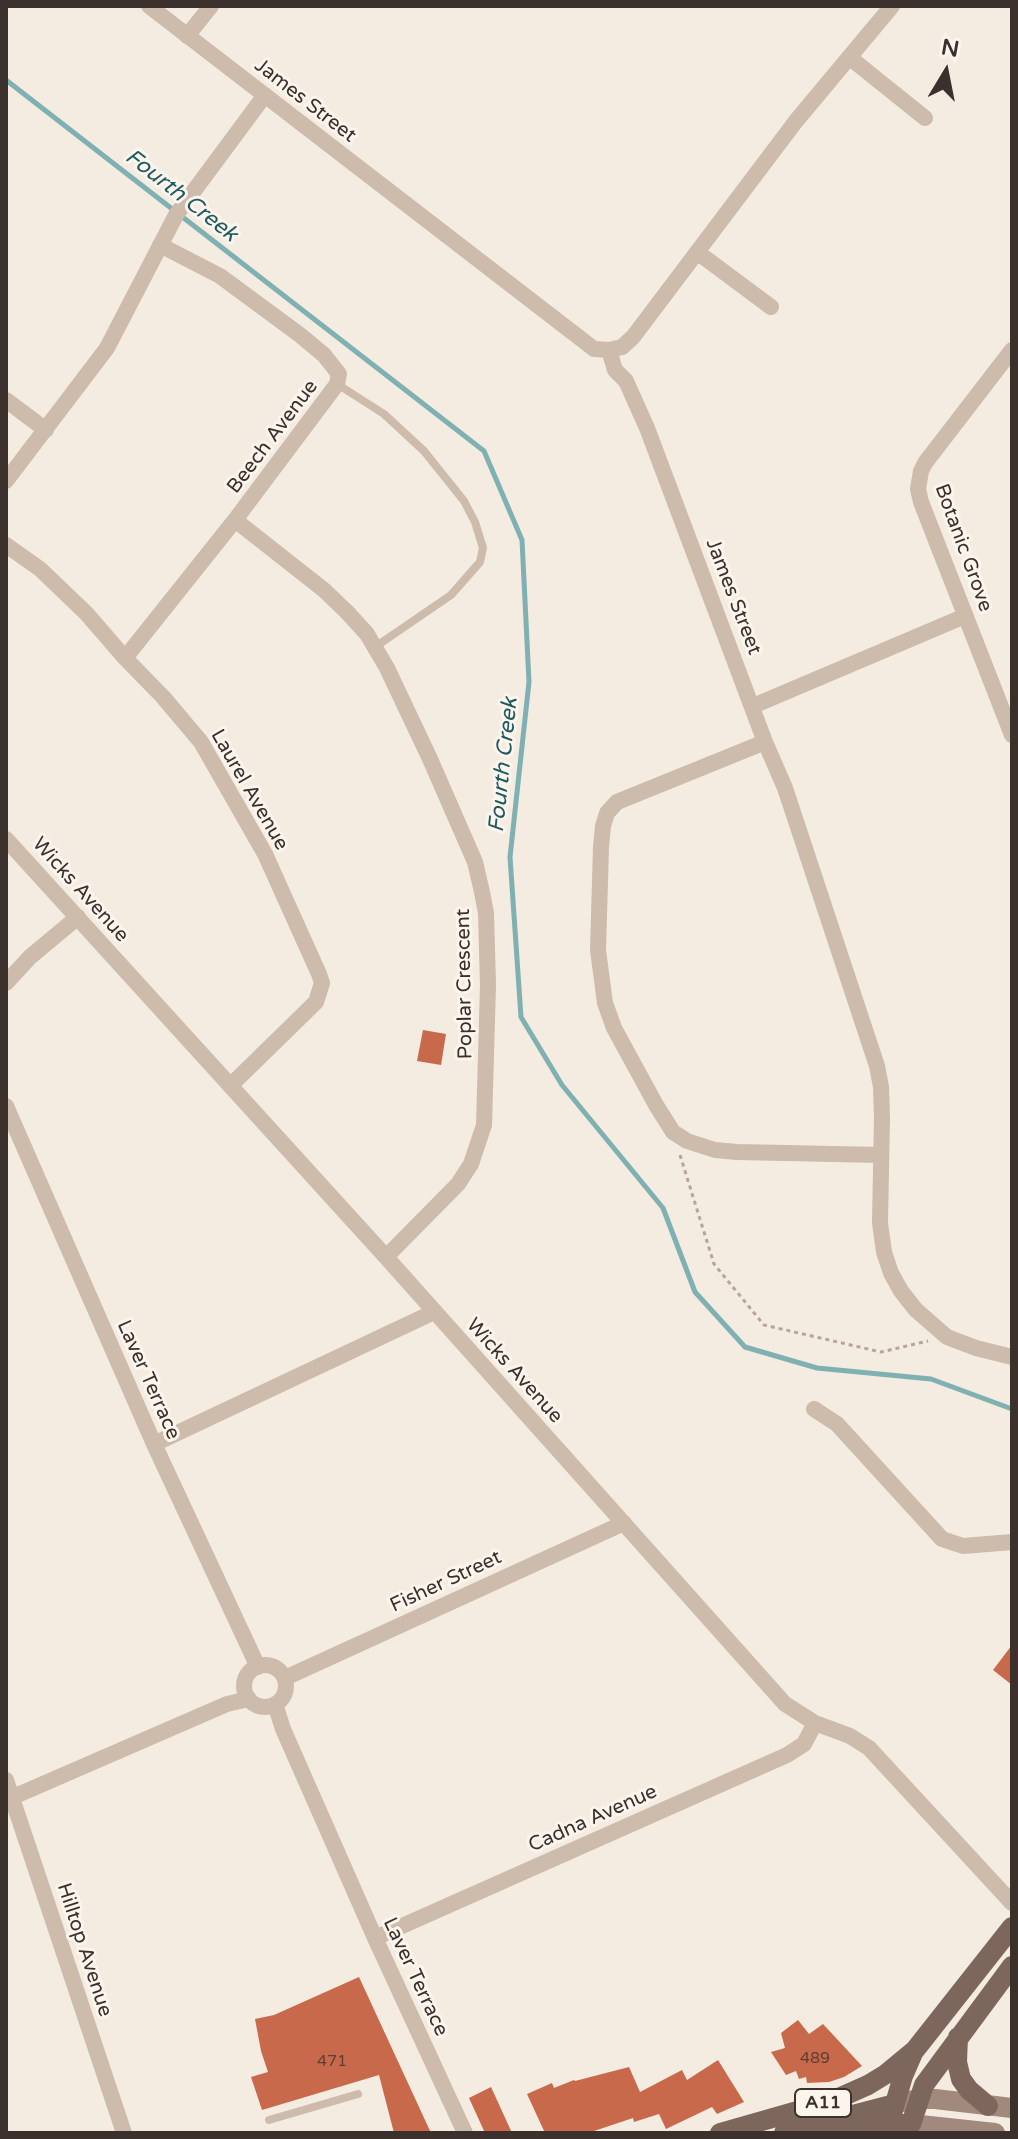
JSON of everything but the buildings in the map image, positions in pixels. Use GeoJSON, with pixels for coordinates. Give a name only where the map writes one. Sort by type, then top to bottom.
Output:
{"type":"FeatureCollection","features":[{"type":"Feature","properties":{"kind":"main road","name":"A11"},"geometry":{"type":"LineString","coordinates":[[720,2133],[837,2099],[886,2074],[915,2050],[1012,1927]]}},
{"type":"Feature","properties":{"kind":"main road"},"geometry":{"type":"LineString","coordinates":[[981,2132],[910,2128],[918,2099],[933,2071],[1012,1966]]}},
{"type":"Feature","properties":{"kind":"main road"},"geometry":{"type":"LineString","coordinates":[[958,2037],[957,2062],[961,2079],[988,2106]]}},
{"type":"Feature","properties":{"kind":"main road"},"geometry":{"type":"LineString","coordinates":[[891,2120],[908,2063],[915,2050]]}},
{"type":"Feature","properties":{"kind":"main road"},"geometry":{"type":"LineString","coordinates":[[784,2133],[891,2120],[918,2099],[1012,2108]]}},
{"type":"Feature","properties":{"kind":"main road","name":"A11"},"geometry":{"type":"LineString","coordinates":[[842,2133],[891,2120],[910,2128]]}},
{"type":"Feature","properties":{"kind":"street","name":"James Street"},"geometry":{"type":"LineString","coordinates":[[149,6],[594,349],[609,350],[615,370],[626,381],[647,428],[785,788],[877,1066],[881,1087],[880,1223],[884,1252],[901,1291],[916,1310],[947,1337],[1012,1357]]}},
{"type":"Feature","properties":{"kind":"street"},"geometry":{"type":"LineString","coordinates":[[187,36],[211,6]]}},
{"type":"Feature","properties":{"kind":"street"},"geometry":{"type":"LineString","coordinates":[[609,350],[622,347],[633,337],[796,121],[892,6]]}},
{"type":"Feature","properties":{"kind":"street"},"geometry":{"type":"LineString","coordinates":[[849,57],[925,118]]}},
{"type":"Feature","properties":{"kind":"street"},"geometry":{"type":"LineString","coordinates":[[6,481],[107,348],[180,210],[265,95]]}},
{"type":"Feature","properties":{"kind":"street","name":"Beech Avenue"},"geometry":{"type":"LineString","coordinates":[[125,658],[235,520],[337,384],[339,374],[300,335],[220,276],[160,245]]}},
{"type":"Feature","properties":{"kind":"street"},"geometry":{"type":"LineString","coordinates":[[697,252],[771,307]]}},
{"type":"Feature","properties":{"kind":"street","name":"Botanic Grove"},"geometry":{"type":"LineString","coordinates":[[1012,350],[925,463],[918,489],[1012,735]]}},
{"type":"Feature","properties":{"kind":"street"},"geometry":{"type":"LineString","coordinates":[[6,400],[46,430]]}},
{"type":"Feature","properties":{"kind":"street","name":"Poplar Crescent"},"geometry":{"type":"LineString","coordinates":[[235,520],[324,590],[367,634],[387,668],[475,862],[486,913],[488,985],[484,1125],[471,1164],[458,1184],[386,1257]]}},
{"type":"Feature","properties":{"kind":"street","name":"Laurel Avenue"},"geometry":{"type":"LineString","coordinates":[[6,545],[40,569],[86,613],[201,742],[265,854],[322,983],[316,1002],[230,1086]]}},
{"type":"Feature","properties":{"kind":"street"},"geometry":{"type":"LineString","coordinates":[[753,706],[965,616]]}},
{"type":"Feature","properties":{"kind":"street"},"geometry":{"type":"LineString","coordinates":[[765,742],[617,802],[607,813],[603,826],[598,950],[605,1003],[614,1028],[656,1105],[673,1132],[687,1141],[726,1151],[881,1155]]}},
{"type":"Feature","properties":{"kind":"street","name":"Wicks Avenue"},"geometry":{"type":"LineString","coordinates":[[6,839],[386,1257],[785,1704],[815,1723],[850,1736],[869,1748],[1012,1903]]}},
{"type":"Feature","properties":{"kind":"street"},"geometry":{"type":"LineString","coordinates":[[6,983],[30,957],[78,917]]}},
{"type":"Feature","properties":{"kind":"street","name":"Laver Terrace"},"geometry":{"type":"LineString","coordinates":[[6,1106],[154,1444],[258,1667]]}},
{"type":"Feature","properties":{"kind":"street"},"geometry":{"type":"LineString","coordinates":[[154,1444],[434,1312]]}},
{"type":"Feature","properties":{"kind":"street"},"geometry":{"type":"LineString","coordinates":[[814,1409],[837,1424],[942,1539],[963,1546],[1012,1542]]}},
{"type":"Feature","properties":{"kind":"street","name":"Fisher Street"},"geometry":{"type":"LineString","coordinates":[[285,1678],[624,1523]]}},
{"type":"Feature","properties":{"kind":"street"},"geometry":{"type":"LineString","coordinates":[[258,1667],[277,1668],[285,1678],[285,1692],[275,1704],[264,1707],[249,1699],[244,1683],[252,1670],[258,1667]]}},
{"type":"Feature","properties":{"kind":"street"},"geometry":{"type":"LineString","coordinates":[[10,1799],[227,1704],[249,1699]]}},
{"type":"Feature","properties":{"kind":"street","name":"Laver Terrace"},"geometry":{"type":"LineString","coordinates":[[275,1704],[283,1729],[375,1938],[465,2133]]}},
{"type":"Feature","properties":{"kind":"street","name":"Cadna Avenue"},"geometry":{"type":"LineString","coordinates":[[375,1938],[787,1755],[804,1744],[815,1723]]}},
{"type":"Feature","properties":{"kind":"street","name":"Hilltop Avenue"},"geometry":{"type":"LineString","coordinates":[[6,1780],[124,2133]]}},
{"type":"Feature","properties":{"kind":"lane"},"geometry":{"type":"LineString","coordinates":[[337,384],[384,414],[424,451],[464,501],[483,548],[480,562],[451,595],[374,647]]}},
{"type":"Feature","properties":{"kind":"lane"},"geometry":{"type":"LineString","coordinates":[[269,2120],[358,2094]]}},
{"type":"Feature","properties":{"kind":"path"},"geometry":{"type":"LineString","coordinates":[[673,1132],[714,1264],[764,1325],[881,1352],[947,1337]]}},
{"type":"Feature","properties":{"kind":"waterway","name":"Fourth Creek"},"geometry":{"type":"LineString","coordinates":[[6,80],[484,451],[522,540],[529,682],[510,857],[521,1017],[562,1085],[663,1208],[695,1292],[745,1347],[817,1368],[931,1379],[1012,1409]]}}]}
